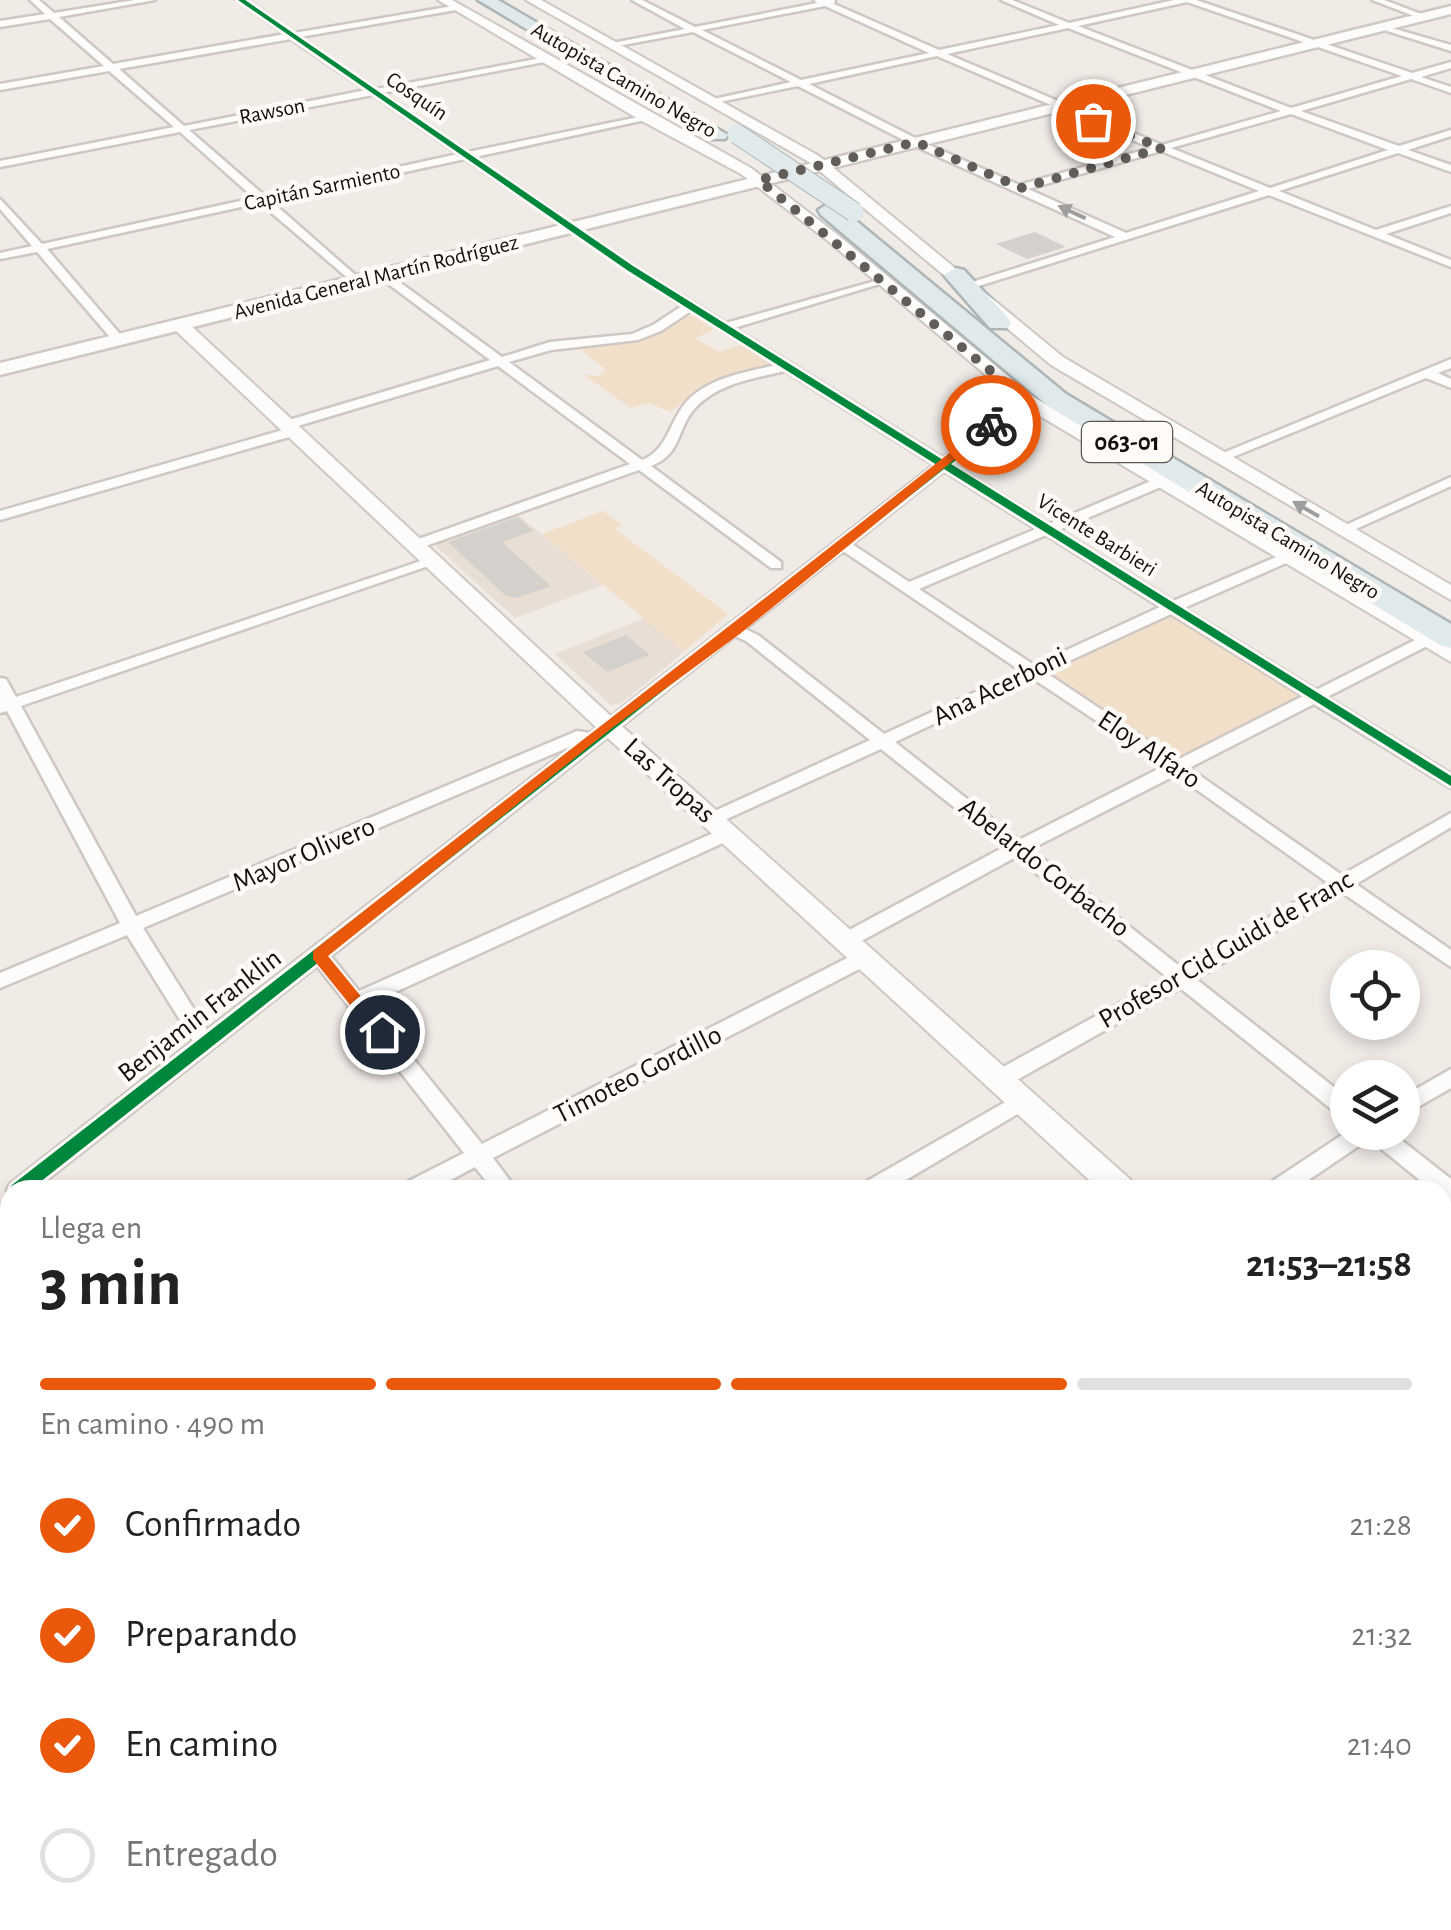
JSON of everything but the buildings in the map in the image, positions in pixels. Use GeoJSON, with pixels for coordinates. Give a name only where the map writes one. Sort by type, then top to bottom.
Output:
{"type":"FeatureCollection","features":[{"type":"Feature","properties":{"kind":"highway","name":"Autopista Camino Negro"},"geometry":{"type":"LineString","coordinates":[[486,0],[508,5],[728,134],[1061,386],[1314,542],[1451,621]]}},
{"type":"Feature","properties":{"kind":"highway"},"geometry":{"type":"LineString","coordinates":[[508,5],[684,84]]}},
{"type":"Feature","properties":{"kind":"highway"},"geometry":{"type":"LineString","coordinates":[[508,5],[582,73],[589,86]]}},
{"type":"Feature","properties":{"kind":"highway","name":"Autopista Camino Negro"},"geometry":{"type":"LineString","coordinates":[[839,220],[1057,400],[1175,480],[1439,639]]}},
{"type":"Feature","properties":{"kind":"highway"},"geometry":{"type":"LineString","coordinates":[[963,281],[973,298],[1061,386]]}},
{"type":"Feature","properties":{"kind":"highway"},"geometry":{"type":"LineString","coordinates":[[1175,480],[1283,548],[1314,542],[1386,572],[1451,608]]}},
{"type":"Feature","properties":{"kind":"main road","name":"Avenida General Martín Rodríguez"},"geometry":{"type":"LineString","coordinates":[[0,370],[1451,10]]}},
{"type":"Feature","properties":{"kind":"street"},"geometry":{"type":"LineString","coordinates":[[34,0],[357,282]]}},
{"type":"Feature","properties":{"kind":"street"},"geometry":{"type":"LineString","coordinates":[[0,24],[151,0]]}},
{"type":"Feature","properties":{"kind":"street","name":"Cosquín"},"geometry":{"type":"LineString","coordinates":[[241,0],[570,228]]}},
{"type":"Feature","properties":{"kind":"street"},"geometry":{"type":"LineString","coordinates":[[532,0],[717,101],[822,165],[1057,361],[1218,458],[1314,542],[1439,639],[1451,654]]}},
{"type":"Feature","properties":{"kind":"street"},"geometry":{"type":"LineString","coordinates":[[636,0],[916,142],[1123,236]]}},
{"type":"Feature","properties":{"kind":"street"},"geometry":{"type":"LineString","coordinates":[[615,44],[845,0]]}},
{"type":"Feature","properties":{"kind":"street"},"geometry":{"type":"LineString","coordinates":[[1005,0],[1190,74],[1451,169]]}},
{"type":"Feature","properties":{"kind":"street"},"geometry":{"type":"LineString","coordinates":[[717,101],[1187,0],[1451,90]]}},
{"type":"Feature","properties":{"kind":"street"},"geometry":{"type":"LineString","coordinates":[[1376,0],[1425,17]]}},
{"type":"Feature","properties":{"kind":"street"},"geometry":{"type":"LineString","coordinates":[[822,2],[1059,107],[1451,264]]}},
{"type":"Feature","properties":{"kind":"street"},"geometry":{"type":"LineString","coordinates":[[0,88],[450,4],[589,86],[839,220],[882,280],[1026,400],[1175,480]]}},
{"type":"Feature","properties":{"kind":"street"},"geometry":{"type":"LineString","coordinates":[[1384,27],[1451,48]]}},
{"type":"Feature","properties":{"kind":"street","name":"Rawson"},"geometry":{"type":"LineString","coordinates":[[0,164],[544,59]]}},
{"type":"Feature","properties":{"kind":"street"},"geometry":{"type":"LineString","coordinates":[[1021,188],[1451,65]]}},
{"type":"Feature","properties":{"kind":"street","name":"Capitán Sarmiento"},"geometry":{"type":"LineString","coordinates":[[0,256],[645,117]]}},
{"type":"Feature","properties":{"kind":"street"},"geometry":{"type":"LineString","coordinates":[[963,281],[1123,236],[1451,133]]}},
{"type":"Feature","properties":{"kind":"street"},"geometry":{"type":"LineString","coordinates":[[0,202],[119,340]]}},
{"type":"Feature","properties":{"kind":"street"},"geometry":{"type":"LineString","coordinates":[[1376,234],[1451,209]]}},
{"type":"Feature","properties":{"kind":"street","name":"Vicente Barbieri"},"geometry":{"type":"LineString","coordinates":[[570,228],[1451,782]]}},
{"type":"Feature","properties":{"kind":"street"},"geometry":{"type":"LineString","coordinates":[[384,275],[776,565]]}},
{"type":"Feature","properties":{"kind":"street"},"geometry":{"type":"LineString","coordinates":[[727,326],[882,280]]}},
{"type":"Feature","properties":{"kind":"street"},"geometry":{"type":"LineString","coordinates":[[0,516],[550,346],[634,337],[692,306]]}},
{"type":"Feature","properties":{"kind":"street","name":"Las Tropas"},"geometry":{"type":"LineString","coordinates":[[180,325],[607,725],[1110,1180]]}},
{"type":"Feature","properties":{"kind":"street"},"geometry":{"type":"LineString","coordinates":[[1218,458],[1451,364]]}},
{"type":"Feature","properties":{"kind":"street"},"geometry":{"type":"LineString","coordinates":[[415,545],[642,466],[669,450],[677,425],[700,396],[738,378],[789,366]]}},
{"type":"Feature","properties":{"kind":"street"},"geometry":{"type":"LineString","coordinates":[[1427,374],[1451,384]]}},
{"type":"Feature","properties":{"kind":"street","name":"Benjamin Franklin"},"geometry":{"type":"LineString","coordinates":[[31,1180],[1026,400]]}},
{"type":"Feature","properties":{"kind":"street"},"geometry":{"type":"LineString","coordinates":[[910,587],[1175,480]]}},
{"type":"Feature","properties":{"kind":"street","name":"Ana Acerboni"},"geometry":{"type":"LineString","coordinates":[[357,1001],[1032,671],[1451,481]]}},
{"type":"Feature","properties":{"kind":"street"},"geometry":{"type":"LineString","coordinates":[[1314,542],[1451,594]]}},
{"type":"Feature","properties":{"kind":"street","name":"Eloy Alfaro"},"geometry":{"type":"LineString","coordinates":[[843,544],[1175,766],[1451,960]]}},
{"type":"Feature","properties":{"kind":"street"},"geometry":{"type":"LineString","coordinates":[[6,706],[432,562]]}},
{"type":"Feature","properties":{"kind":"street","name":"Abelardo Corbacho"},"geometry":{"type":"LineString","coordinates":[[736,630],[752,638],[1019,847],[1330,1095]]}},
{"type":"Feature","properties":{"kind":"street","name":"Timoteo Gordillo"},"geometry":{"type":"LineString","coordinates":[[431,1180],[855,950],[1019,847],[1175,766],[1439,639]]}},
{"type":"Feature","properties":{"kind":"street"},"geometry":{"type":"LineString","coordinates":[[0,683],[6,706],[133,928],[194,1031],[206,1041]]}},
{"type":"Feature","properties":{"kind":"street","name":"Mayor Olivero"},"geometry":{"type":"LineString","coordinates":[[0,981],[607,725]]}},
{"type":"Feature","properties":{"kind":"street","name":"Profesor Cid Guidi de Franc"},"geometry":{"type":"LineString","coordinates":[[1000,1078],[1183,977],[1451,819]]}},
{"type":"Feature","properties":{"kind":"street"},"geometry":{"type":"LineString","coordinates":[[319,955],[498,1180]]}},
{"type":"Feature","properties":{"kind":"street"},"geometry":{"type":"LineString","coordinates":[[1420,1097],[1451,1077]]}},
{"type":"Feature","properties":{"kind":"street"},"geometry":{"type":"LineString","coordinates":[[887,1180],[1023,1100]]}},
{"type":"Feature","properties":{"kind":"street"},"geometry":{"type":"LineString","coordinates":[[1291,1180],[1336,1150]]}},
{"type":"Feature","properties":{"kind":"street"},"geometry":{"type":"LineString","coordinates":[[1398,1150],[1436,1180]]}},
{"type":"Feature","properties":{"kind":"shaded area"},"geometry":{"type":"Polygon","coordinates":[[[692,315],[714,330],[695,338],[719,352],[740,345],[771,364],[699,387],[671,412],[649,403],[631,408],[584,375],[600,376],[605,369],[575,345],[642,338],[692,315]]]}},
{"type":"Feature","properties":{"kind":"shaded area"},"geometry":{"type":"Polygon","coordinates":[[[603,511],[622,525],[615,529],[728,614],[684,652],[542,534],[603,511]]]}},
{"type":"Feature","properties":{"kind":"shaded area"},"geometry":{"type":"Polygon","coordinates":[[[516,513],[603,585],[515,618],[430,541],[516,513]]]}},
{"type":"Feature","properties":{"kind":"shaded area"},"geometry":{"type":"Polygon","coordinates":[[[1165,609],[1315,698],[1175,766],[1032,671],[1165,609]]]}},
{"type":"Feature","properties":{"kind":"shaded area"},"geometry":{"type":"Polygon","coordinates":[[[644,618],[684,652],[621,703],[611,705],[555,654],[644,618]]]}},
{"type":"Feature","properties":{"kind":"cycle path"},"geometry":{"type":"LineString","coordinates":[[241,0],[630,268],[1451,782]]}},
{"type":"Feature","properties":{"kind":"cycle path"},"geometry":{"type":"LineString","coordinates":[[31,1180],[1026,400]]}},
{"type":"Feature","properties":{"kind":"way so far"},"geometry":{"type":"LineString","coordinates":[[991,425],[1026,400],[759,180],[916,142],[1021,188],[1162,148],[1093,121]]}},
{"type":"Feature","properties":{"kind":"route"},"geometry":{"type":"LineString","coordinates":[[382,1032],[319,955],[607,725],[736,630],[944,466],[991,425]]}}]}
